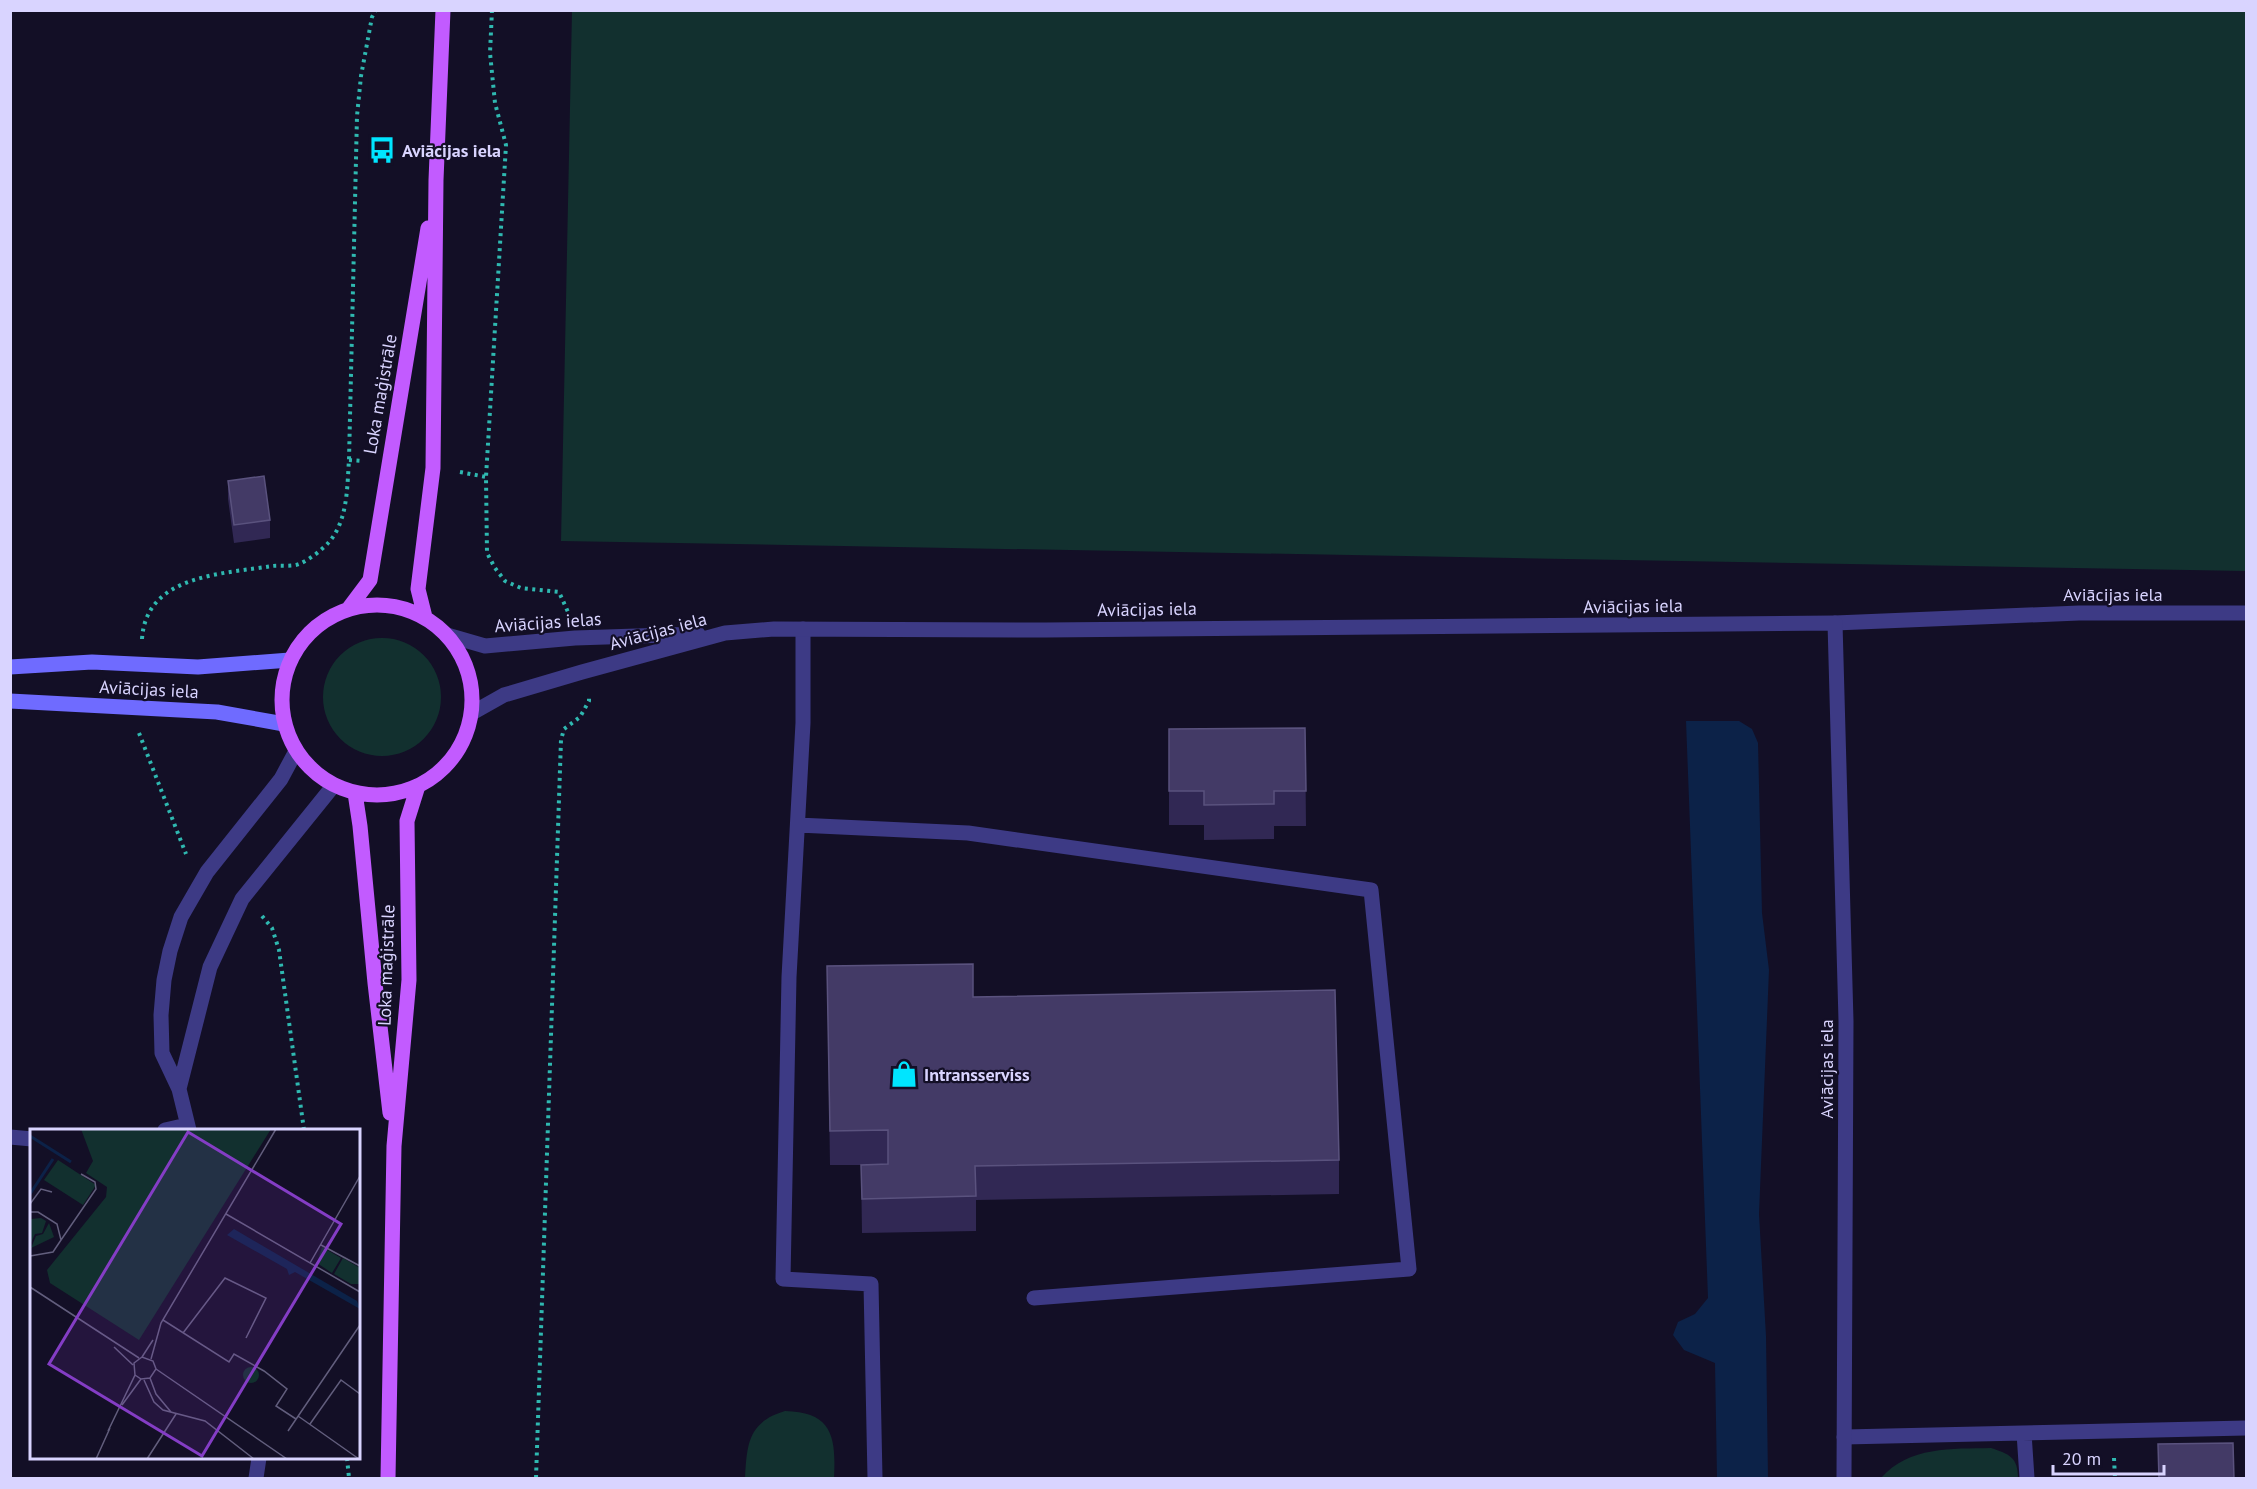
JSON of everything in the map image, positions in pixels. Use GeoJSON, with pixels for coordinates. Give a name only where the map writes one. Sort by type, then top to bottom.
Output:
{"type":"FeatureCollection","features":[{"type":"Feature","properties":{"kind":"main road","name":"Loka maģistrāle"},"geometry":{"type":"LineString","coordinates":[[425,617],[418,589],[433,468],[435,180],[443,10]]}},
{"type":"Feature","properties":{"kind":"main road","name":"Loka maģistrāle"},"geometry":{"type":"LineString","coordinates":[[350,608],[370,580],[435,180]]}},
{"type":"Feature","properties":{"kind":"main road"},"geometry":{"type":"LineString","coordinates":[[375,604],[401,607],[425,617],[447,635],[463,658],[471,685],[472,713],[466,736],[454,757],[437,774],[418,786],[394,794],[374,795],[355,793],[334,785],[313,771],[296,751],[284,724],[282,692],[290,660],[304,637],[325,620],[350,608],[375,604]]}},
{"type":"Feature","properties":{"kind":"main road"},"geometry":{"type":"LineString","coordinates":[[10,667],[92,662],[198,667],[290,660]]}},
{"type":"Feature","properties":{"kind":"main road","name":"Aviācijas iela"},"geometry":{"type":"LineString","coordinates":[[10,701],[217,712],[284,724]]}},
{"type":"Feature","properties":{"kind":"main road","name":"Loka maģistrāle"},"geometry":{"type":"LineString","coordinates":[[388,1479],[394,1146],[409,980],[407,821],[418,786]]}},
{"type":"Feature","properties":{"kind":"main road","name":"Loka maģistrāle"},"geometry":{"type":"LineString","coordinates":[[355,793],[394,1146]]}},
{"type":"Feature","properties":{"kind":"street","name":"Aviācijas iela"},"geometry":{"type":"LineString","coordinates":[[472,713],[504,695],[582,672],[725,633],[774,629],[1046,630],[1835,623],[2079,613],[2247,613]]}},
{"type":"Feature","properties":{"kind":"street","name":"Aviācijas iela"},"geometry":{"type":"LineString","coordinates":[[1835,623],[1846,1021],[1845,1479]]}},
{"type":"Feature","properties":{"kind":"street"},"geometry":{"type":"LineString","coordinates":[[802,629],[803,723],[789,977],[783,1279],[871,1284],[875,1479]]}},
{"type":"Feature","properties":{"kind":"street","name":"Aviācijas ielas"},"geometry":{"type":"LineString","coordinates":[[447,635],[485,646],[575,638],[725,633]]}},
{"type":"Feature","properties":{"kind":"street"},"geometry":{"type":"LineString","coordinates":[[188,1128],[179,1089],[162,1053],[161,1015],[166,970],[177,928],[207,872],[281,780],[296,751]]}},
{"type":"Feature","properties":{"kind":"street"},"geometry":{"type":"LineString","coordinates":[[179,1089],[210,967],[243,899],[334,785]]}},
{"type":"Feature","properties":{"kind":"street"},"geometry":{"type":"LineString","coordinates":[[798,825],[968,833],[1371,890],[1409,1269],[1034,1298]]}},
{"type":"Feature","properties":{"kind":"street"},"geometry":{"type":"LineString","coordinates":[[10,1137],[30,1139]]}},
{"type":"Feature","properties":{"kind":"street"},"geometry":{"type":"LineString","coordinates":[[1844,1437],[2247,1428]]}},
{"type":"Feature","properties":{"kind":"street"},"geometry":{"type":"LineString","coordinates":[[2024,1433],[2027,1479]]}},
{"type":"Feature","properties":{"kind":"street"},"geometry":{"type":"LineString","coordinates":[[256,1479],[259,1459]]}},
{"type":"Feature","properties":{"kind":"path"},"geometry":{"type":"LineString","coordinates":[[142,629],[148,612],[160,597],[177,586],[207,576],[298,564],[329,542],[338,527],[347,501],[349,460],[357,116],[361,76],[372,17],[376,10]]}},
{"type":"Feature","properties":{"kind":"path"},"geometry":{"type":"LineString","coordinates":[[492,10],[490,53],[495,103],[506,145],[486,477],[487,553],[495,568],[506,581],[520,588],[559,592],[575,638]]}},
{"type":"Feature","properties":{"kind":"path"},"geometry":{"type":"LineString","coordinates":[[536,1479],[561,740],[564,729],[579,717],[589,701],[582,672]]}},
{"type":"Feature","properties":{"kind":"path"},"geometry":{"type":"LineString","coordinates":[[347,1459],[349,1479]]}},
{"type":"Feature","properties":{"kind":"green space"},"geometry":{"type":"Polygon","coordinates":[[[572,11],[2246,11],[2246,571],[561,541],[572,11]]]}},
{"type":"Feature","properties":{"kind":"green space"},"geometry":{"type":"Polygon","coordinates":[[[382,638],[415,648],[431,664],[441,697],[431,730],[415,746],[382,756],[349,746],[333,730],[323,697],[333,664],[349,648],[382,638]]]}},
{"type":"Feature","properties":{"kind":"green space"},"geometry":{"type":"Polygon","coordinates":[[[785,1411],[813,1416],[828,1430],[834,1451],[834,1478],[745,1478],[747,1455],[752,1436],[763,1421],[785,1411]]]}},
{"type":"Feature","properties":{"kind":"green space"},"geometry":{"type":"Polygon","coordinates":[[[1991,1448],[2011,1457],[2018,1471],[2018,1478],[1881,1478],[1905,1460],[1932,1451],[1991,1448]]]}},
{"type":"Feature","properties":{"kind":"water"},"geometry":{"type":"Polygon","coordinates":[[[1686,721],[1739,721],[1752,729],[1758,743],[1762,913],[1769,970],[1759,1214],[1766,1336],[1768,1478],[1717,1478],[1715,1363],[1684,1350],[1673,1335],[1678,1322],[1695,1314],[1708,1298],[1686,721]]]}},
{"type":"Feature","properties":{"kind":"building"},"geometry":{"type":"Polygon","coordinates":[[[264,476],[270,520],[234,525],[228,481],[264,476]]]}},
{"type":"Feature","properties":{"kind":"building"},"geometry":{"type":"Polygon","coordinates":[[[1305,728],[1306,791],[1274,791],[1274,804],[1204,805],[1204,791],[1169,791],[1169,729],[1305,728]]]}},
{"type":"Feature","properties":{"kind":"building"},"geometry":{"type":"Polygon","coordinates":[[[973,964],[973,997],[1335,990],[1339,1160],[975,1166],[976,1196],[862,1199],[861,1165],[888,1164],[888,1130],[830,1131],[827,966],[973,964]]]}},
{"type":"Feature","properties":{"kind":"building"},"geometry":{"type":"Polygon","coordinates":[[[2233,1443],[2234,1479],[2159,1479],[2158,1444],[2233,1443]]]}},
{"type":"Feature","properties":{"kind":"place","name":"Aviācijas iela"},"geometry":{"type":"Point","coordinates":[382,150]}},
{"type":"Feature","properties":{"kind":"place","name":"Intransserviss"},"geometry":{"type":"Point","coordinates":[904,1074]}}]}
